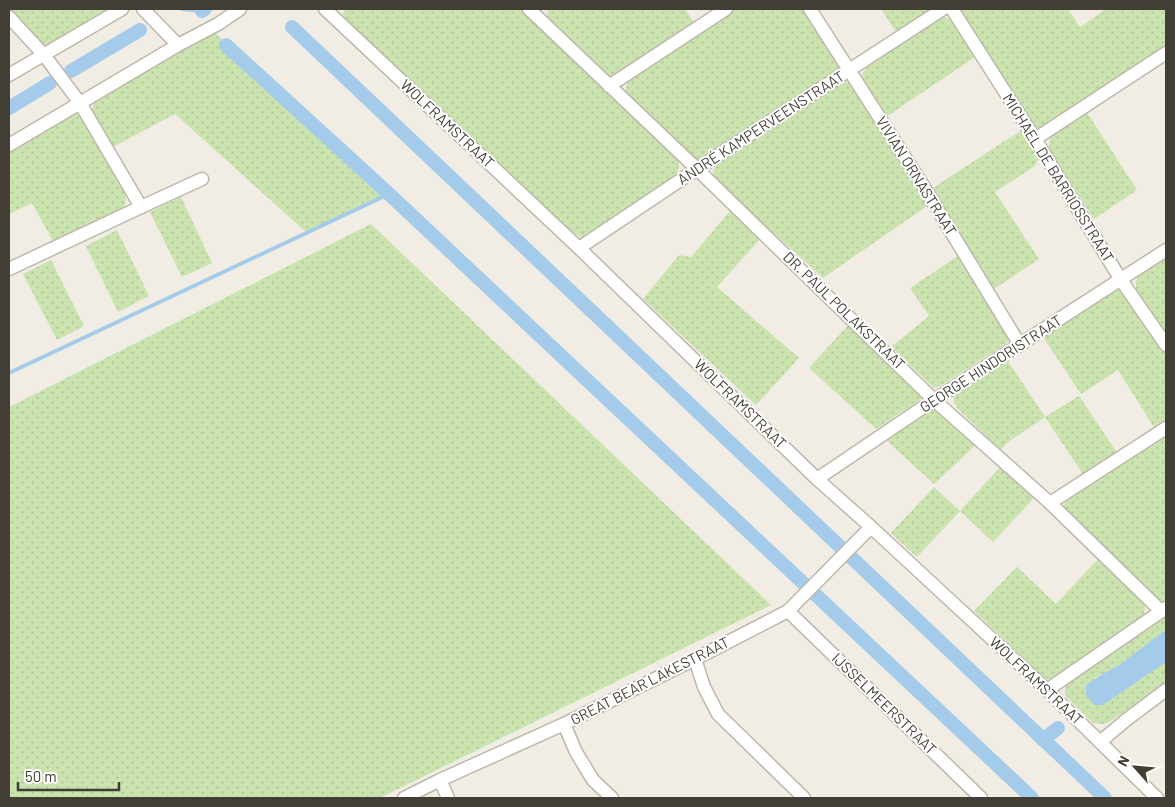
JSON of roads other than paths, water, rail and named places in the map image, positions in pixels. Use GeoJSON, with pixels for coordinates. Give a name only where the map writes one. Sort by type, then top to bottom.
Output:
{"type":"FeatureCollection","features":[{"type":"Feature","properties":{"kind":"street"},"geometry":{"type":"LineString","coordinates":[[9,75],[122,9]]}},
{"type":"Feature","properties":{"kind":"street"},"geometry":{"type":"LineString","coordinates":[[143,9],[178,45]]}},
{"type":"Feature","properties":{"kind":"street"},"geometry":{"type":"LineString","coordinates":[[9,145],[178,45],[218,24],[240,9]]}},
{"type":"Feature","properties":{"kind":"street"},"geometry":{"type":"LineString","coordinates":[[609,86],[726,9]]}},
{"type":"Feature","properties":{"kind":"street","name":"VIVIAN ORNASTRAAT"},"geometry":{"type":"LineString","coordinates":[[810,9],[922,184],[1020,345]]}},
{"type":"Feature","properties":{"kind":"street","name":"ANDRÉ KAMPERVEENSTRAAT"},"geometry":{"type":"LineString","coordinates":[[578,248],[943,9]]}},
{"type":"Feature","properties":{"kind":"street","name":"MICHAEL DE BARRIOSSTRAAT"},"geometry":{"type":"LineString","coordinates":[[952,9],[1035,138],[1121,280],[1166,345]]}},
{"type":"Feature","properties":{"kind":"street","name":"DR. PAUL POLAKSTRAAT"},"geometry":{"type":"LineString","coordinates":[[533,10],[934,400],[1050,503],[1164,610]]}},
{"type":"Feature","properties":{"kind":"street","name":"WOLFRAMSTRAAT"},"geometry":{"type":"LineString","coordinates":[[333,11],[817,479],[867,531],[1047,690],[1157,798]]}},
{"type":"Feature","properties":{"kind":"street"},"geometry":{"type":"LineString","coordinates":[[9,17],[44,55],[80,103],[141,207]]}},
{"type":"Feature","properties":{"kind":"street"},"geometry":{"type":"LineString","coordinates":[[1035,138],[1166,53]]}},
{"type":"Feature","properties":{"kind":"street"},"geometry":{"type":"LineString","coordinates":[[9,270],[202,179]]}},
{"type":"Feature","properties":{"kind":"street","name":"GEORGE HINDORISTRAAT"},"geometry":{"type":"LineString","coordinates":[[817,479],[934,400],[1166,250]]}},
{"type":"Feature","properties":{"kind":"street"},"geometry":{"type":"LineString","coordinates":[[1050,503],[1166,428]]}},
{"type":"Feature","properties":{"kind":"street","name":"GREAT BEAR LAKESTRAAT"},"geometry":{"type":"LineString","coordinates":[[404,798],[564,724],[788,611],[867,531]]}},
{"type":"Feature","properties":{"kind":"street"},"geometry":{"type":"LineString","coordinates":[[1047,690],[1164,610]]}},
{"type":"Feature","properties":{"kind":"street","name":"IJSSELMEERSTRAAT"},"geometry":{"type":"LineString","coordinates":[[788,611],[981,798]]}},
{"type":"Feature","properties":{"kind":"street"},"geometry":{"type":"LineString","coordinates":[[695,659],[704,687],[718,714],[804,798]]}},
{"type":"Feature","properties":{"kind":"street"},"geometry":{"type":"LineString","coordinates":[[1100,742],[1166,690]]}},
{"type":"Feature","properties":{"kind":"street"},"geometry":{"type":"LineString","coordinates":[[564,724],[576,752],[593,780],[612,798]]}},
{"type":"Feature","properties":{"kind":"street"},"geometry":{"type":"LineString","coordinates":[[440,780],[448,798]]}},
{"type":"Feature","properties":{"kind":"water"},"geometry":{"type":"Polygon","coordinates":[[[1166,630],[1166,662],[1103,705],[1094,705],[1086,695],[1086,686],[1122,663],[1166,630]]]}},
{"type":"Feature","properties":{"kind":"waterway"},"geometry":{"type":"LineString","coordinates":[[182,9],[202,11]]}},
{"type":"Feature","properties":{"kind":"waterway"},"geometry":{"type":"LineString","coordinates":[[292,27],[1105,798]]}},
{"type":"Feature","properties":{"kind":"waterway"},"geometry":{"type":"LineString","coordinates":[[71,71],[140,30]]}},
{"type":"Feature","properties":{"kind":"waterway"},"geometry":{"type":"LineString","coordinates":[[226,45],[389,194],[1032,798]]}},
{"type":"Feature","properties":{"kind":"waterway"},"geometry":{"type":"LineString","coordinates":[[9,108],[50,83]]}},
{"type":"Feature","properties":{"kind":"waterway"},"geometry":{"type":"LineString","coordinates":[[9,373],[389,194]]}},
{"type":"Feature","properties":{"kind":"waterway"},"geometry":{"type":"LineString","coordinates":[[1043,740],[1058,728]]}}]}
